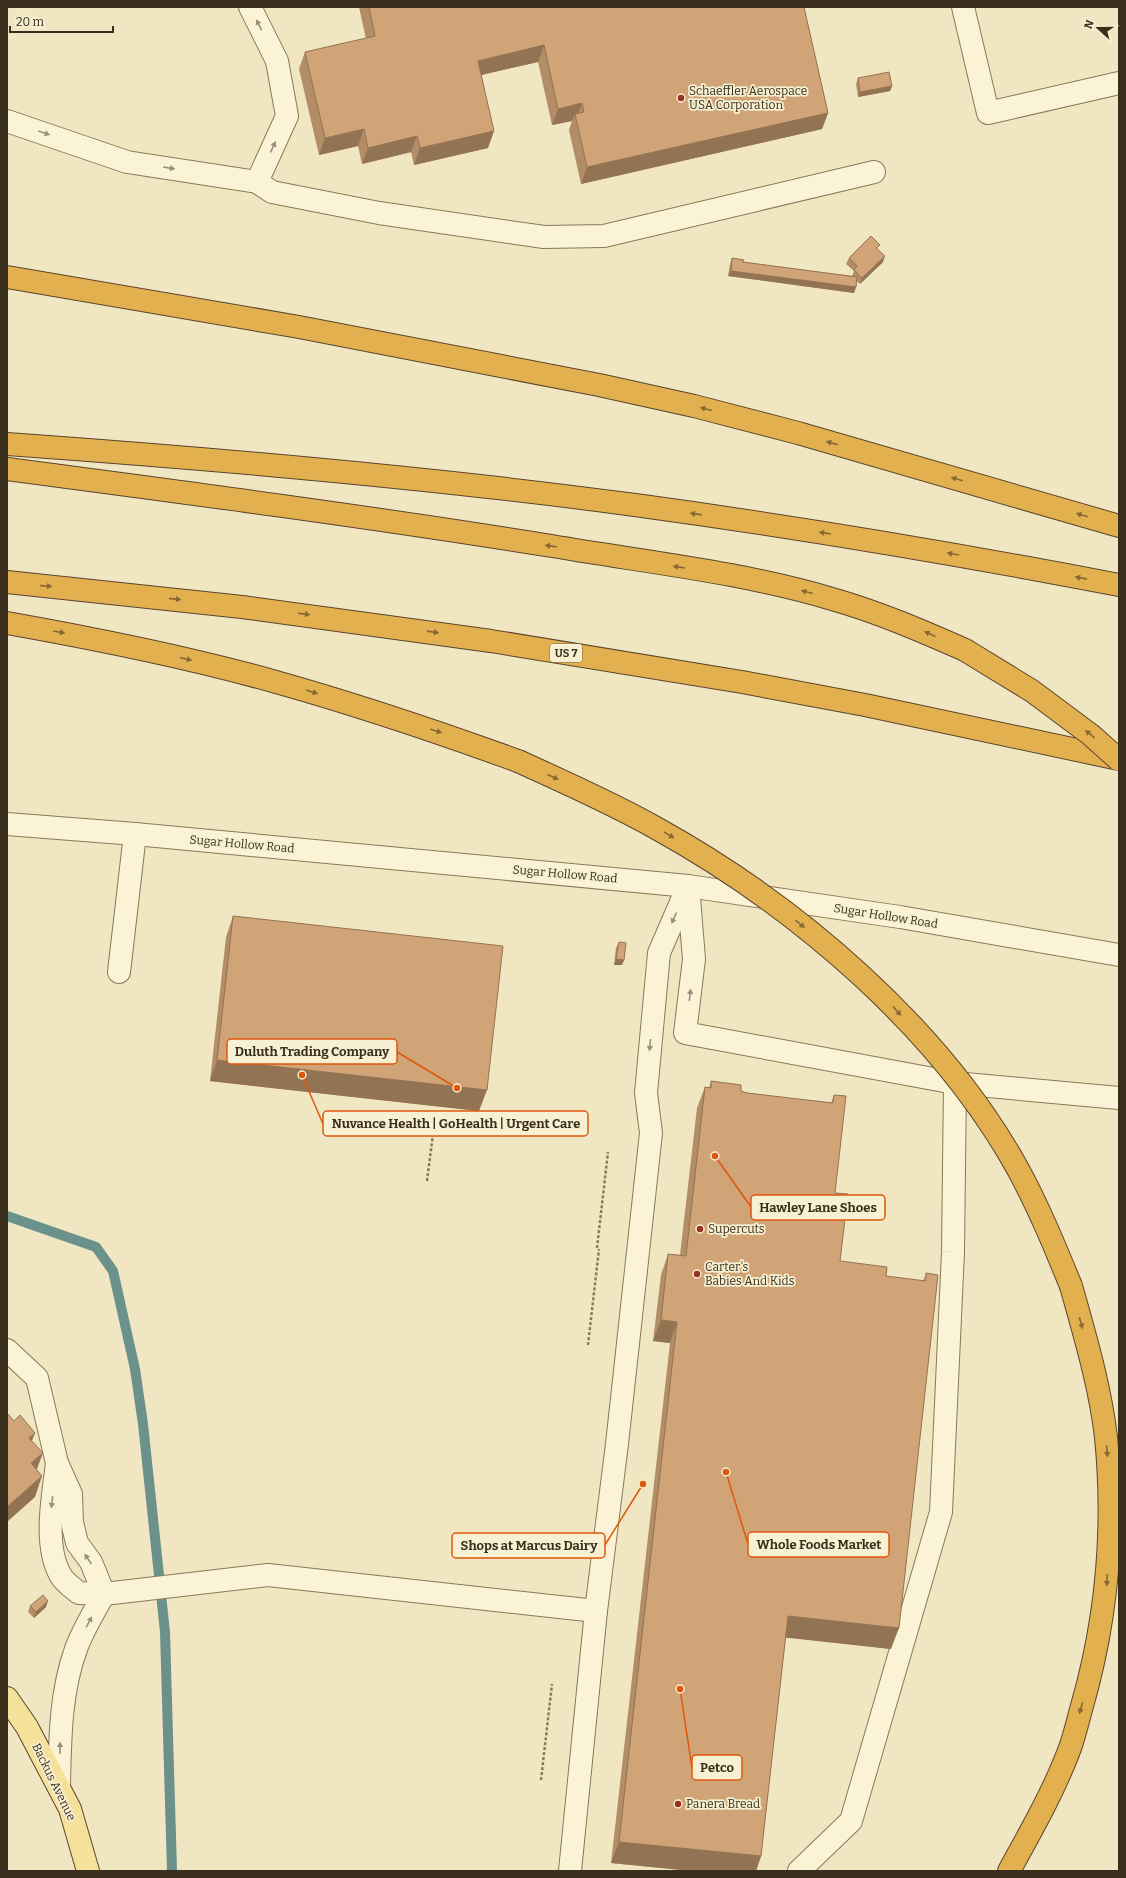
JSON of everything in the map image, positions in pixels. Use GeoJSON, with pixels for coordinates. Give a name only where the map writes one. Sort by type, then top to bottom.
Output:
{"type":"FeatureCollection","features":[{"type":"Feature","properties":{"kind":"highway"},"geometry":{"type":"LineString","coordinates":[[7,277],[299,327],[599,385],[694,406],[798,433],[1119,526]]}},
{"type":"Feature","properties":{"kind":"highway"},"geometry":{"type":"LineString","coordinates":[[7,444],[147,454],[337,471],[634,505],[875,541],[1119,585]]}},
{"type":"Feature","properties":{"kind":"highway"},"geometry":{"type":"LineString","coordinates":[[7,470],[296,508],[507,539],[768,583],[832,598],[898,620],[965,650],[1032,691],[1091,735],[1119,759]]}},
{"type":"Feature","properties":{"kind":"highway","name":"US 7"},"geometry":{"type":"LineString","coordinates":[[7,582],[242,607],[492,640],[842,701],[987,730],[1119,759]]}},
{"type":"Feature","properties":{"kind":"highway"},"geometry":{"type":"LineString","coordinates":[[7,623],[99,640],[275,681],[361,706],[518,761],[656,827],[725,869],[806,928],[842,958],[892,1006],[939,1057],[982,1113],[1021,1176],[1047,1228],[1071,1286],[1092,1360],[1106,1436],[1110,1510],[1106,1588],[1093,1667],[1070,1748],[1039,1816],[1009,1871]]}},
{"type":"Feature","properties":{"kind":"main road","name":"Backus Avenue"},"geometry":{"type":"LineString","coordinates":[[7,1698],[28,1727],[70,1809],[88,1871]]}},
{"type":"Feature","properties":{"kind":"street"},"geometry":{"type":"LineString","coordinates":[[250,7],[277,62],[287,116],[256,182]]}},
{"type":"Feature","properties":{"kind":"street"},"geometry":{"type":"LineString","coordinates":[[963,7],[988,113],[1119,83]]}},
{"type":"Feature","properties":{"kind":"street"},"geometry":{"type":"LineString","coordinates":[[7,121],[127,162],[256,182],[272,192],[379,213],[544,237],[604,236],[874,172]]}},
{"type":"Feature","properties":{"kind":"street","name":"Sugar Hollow Road"},"geometry":{"type":"LineString","coordinates":[[7,824],[135,834],[688,886],[900,917],[1119,955]]}},
{"type":"Feature","properties":{"kind":"street"},"geometry":{"type":"LineString","coordinates":[[119,972],[135,834]]}},
{"type":"Feature","properties":{"kind":"street"},"geometry":{"type":"LineString","coordinates":[[688,886],[694,959],[685,1033],[954,1083],[1119,1098]]}},
{"type":"Feature","properties":{"kind":"street"},"geometry":{"type":"LineString","coordinates":[[570,1871],[596,1611],[617,1444],[651,1133],[646,1093],[659,953],[688,886]]}},
{"type":"Feature","properties":{"kind":"street"},"geometry":{"type":"LineString","coordinates":[[799,1871],[851,1821],[942,1512],[953,1252],[954,1083]]}},
{"type":"Feature","properties":{"kind":"street"},"geometry":{"type":"LineString","coordinates":[[7,1350],[37,1378],[57,1463],[71,1494],[72,1522],[77,1543],[90,1562],[104,1594]]}},
{"type":"Feature","properties":{"kind":"street"},"geometry":{"type":"LineString","coordinates":[[57,1463],[51,1510],[53,1553],[61,1577],[79,1593],[104,1594],[268,1575],[596,1611]]}},
{"type":"Feature","properties":{"kind":"street"},"geometry":{"type":"LineString","coordinates":[[59,1787],[60,1734],[68,1683],[76,1649],[104,1594]]}},
{"type":"Feature","properties":{"kind":"path"},"geometry":{"type":"LineString","coordinates":[[427,1181],[433,1134]]}},
{"type":"Feature","properties":{"kind":"path"},"geometry":{"type":"LineString","coordinates":[[588,1345],[608,1152]]}},
{"type":"Feature","properties":{"kind":"path"},"geometry":{"type":"LineString","coordinates":[[541,1780],[552,1684]]}},
{"type":"Feature","properties":{"kind":"building","name":"Schaeffler Aerospace USA Corporation"},"geometry":{"type":"Polygon","coordinates":[[[369,7],[804,7],[828,113],[587,167],[575,114],[584,112],[582,103],[558,109],[544,45],[478,61],[494,131],[420,148],[417,136],[368,148],[364,129],[325,138],[305,52],[375,36],[369,7]]]}},
{"type":"Feature","properties":{"kind":"building"},"geometry":{"type":"Polygon","coordinates":[[[889,72],[892,86],[860,92],[858,78],[889,72]]]}},
{"type":"Feature","properties":{"kind":"building"},"geometry":{"type":"Polygon","coordinates":[[[871,236],[880,245],[876,248],[885,256],[862,278],[854,270],[857,266],[849,258],[871,236]]]}},
{"type":"Feature","properties":{"kind":"building"},"geometry":{"type":"Polygon","coordinates":[[[732,258],[744,260],[743,262],[857,277],[856,287],[731,271],[732,258]]]}},
{"type":"Feature","properties":{"kind":"building"},"geometry":{"type":"Polygon","coordinates":[[[233,916],[503,946],[487,1090],[217,1060],[233,916]]]}},
{"type":"Feature","properties":{"kind":"building"},"geometry":{"type":"Polygon","coordinates":[[[619,942],[626,943],[624,960],[616,959],[619,942]]]}},
{"type":"Feature","properties":{"kind":"building"},"geometry":{"type":"Polygon","coordinates":[[[711,1081],[741,1085],[741,1091],[747,1093],[833,1103],[834,1095],[846,1096],[835,1193],[848,1194],[840,1261],[887,1267],[886,1276],[926,1281],[926,1273],[938,1275],[899,1628],[788,1616],[761,1856],[619,1842],[677,1322],[661,1320],[668,1254],[686,1256],[705,1087],[711,1088],[711,1081]]]}},
{"type":"Feature","properties":{"kind":"building"},"geometry":{"type":"Polygon","coordinates":[[[7,1413],[14,1421],[20,1415],[35,1433],[29,1438],[43,1453],[31,1463],[42,1476],[7,1507],[7,1413]]]}},
{"type":"Feature","properties":{"kind":"building"},"geometry":{"type":"Polygon","coordinates":[[[43,1595],[48,1601],[36,1612],[30,1606],[43,1595]]]}},
{"type":"Feature","properties":{"kind":"waterway"},"geometry":{"type":"LineString","coordinates":[[7,1216],[96,1247],[113,1271],[135,1369],[143,1424],[165,1632],[172,1871]]}},
{"type":"Feature","properties":{"kind":"place","name":"Schaeffler Aerospace USA Corporation"},"geometry":{"type":"Point","coordinates":[681,98]}},
{"type":"Feature","properties":{"kind":"place","name":"Nuvance Health | GoHealth | Urgent Care"},"geometry":{"type":"Point","coordinates":[302,1075]}},
{"type":"Feature","properties":{"kind":"place","name":"Duluth Trading Company"},"geometry":{"type":"Point","coordinates":[457,1088]}},
{"type":"Feature","properties":{"kind":"place","name":"Hawley Lane Shoes"},"geometry":{"type":"Point","coordinates":[715,1156]}},
{"type":"Feature","properties":{"kind":"place","name":"Supercuts"},"geometry":{"type":"Point","coordinates":[700,1229]}},
{"type":"Feature","properties":{"kind":"place","name":"Carter's Babies And Kids"},"geometry":{"type":"Point","coordinates":[697,1274]}},
{"type":"Feature","properties":{"kind":"place","name":"Whole Foods Market"},"geometry":{"type":"Point","coordinates":[726,1472]}},
{"type":"Feature","properties":{"kind":"place","name":"Shops at Marcus Dairy"},"geometry":{"type":"Point","coordinates":[643,1484]}},
{"type":"Feature","properties":{"kind":"place","name":"Petco"},"geometry":{"type":"Point","coordinates":[680,1689]}},
{"type":"Feature","properties":{"kind":"place","name":"Panera Bread"},"geometry":{"type":"Point","coordinates":[678,1804]}}]}
